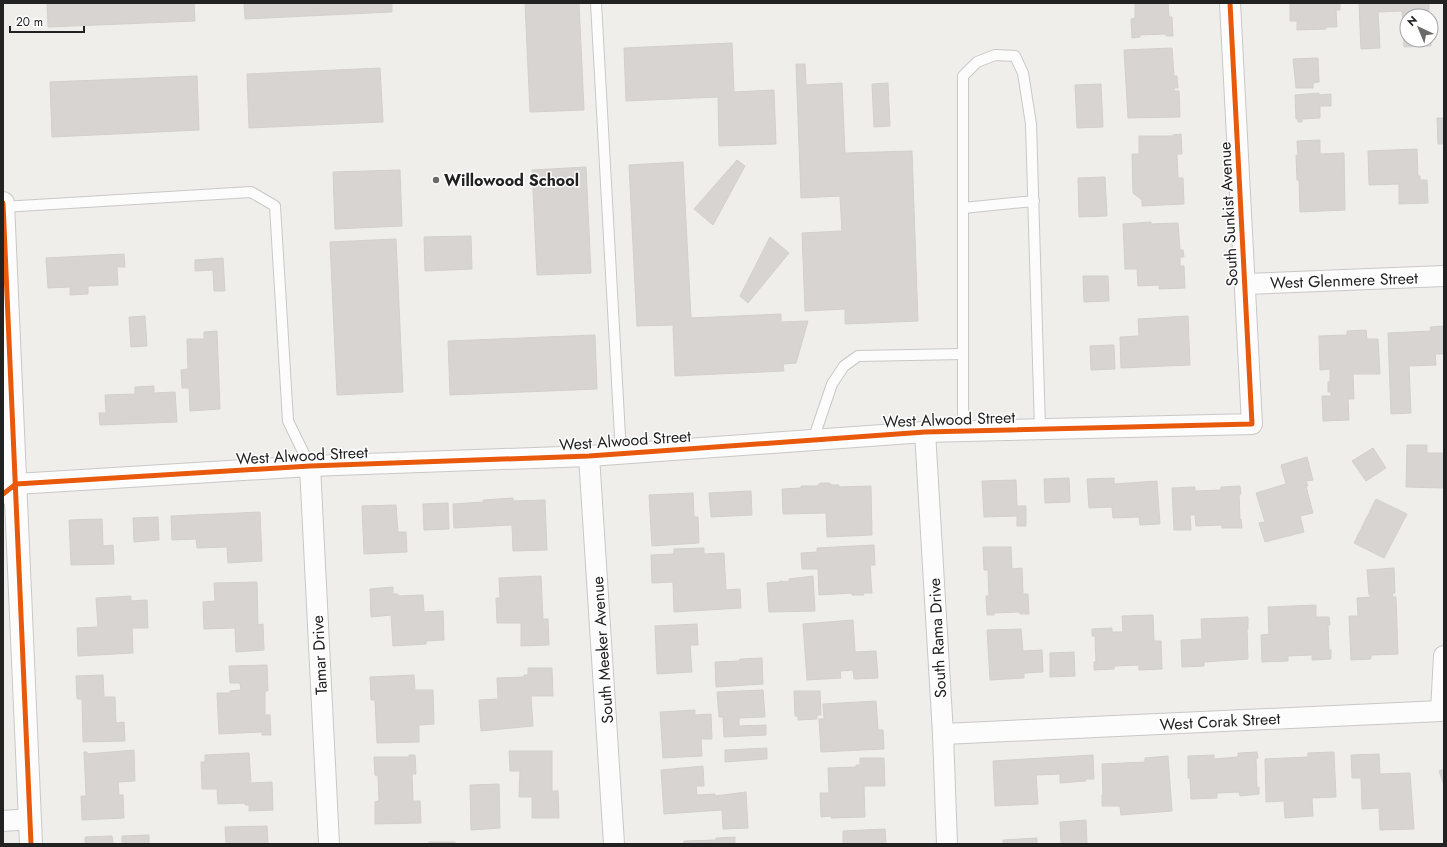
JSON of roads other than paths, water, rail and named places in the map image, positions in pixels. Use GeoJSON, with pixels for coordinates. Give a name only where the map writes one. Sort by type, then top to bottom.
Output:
{"type":"FeatureCollection","features":[{"type":"Feature","properties":{"kind":"street","name":"South Sunkist Avenue"},"geometry":{"type":"LineString","coordinates":[[1230,3],[1252,424]]}},
{"type":"Feature","properties":{"kind":"street"},"geometry":{"type":"LineString","coordinates":[[3,202],[10,489],[31,844]]}},
{"type":"Feature","properties":{"kind":"street","name":"West Glenmere Street"},"geometry":{"type":"LineString","coordinates":[[1245,284],[1444,276]]}},
{"type":"Feature","properties":{"kind":"street","name":"West Alwood Street"},"geometry":{"type":"LineString","coordinates":[[10,489],[310,466],[589,456],[925,432],[1252,424]]}},
{"type":"Feature","properties":{"kind":"street","name":"South Rama Drive"},"geometry":{"type":"LineString","coordinates":[[925,432],[943,734],[947,844]]}},
{"type":"Feature","properties":{"kind":"street","name":"South Meeker Avenue"},"geometry":{"type":"LineString","coordinates":[[589,456],[614,844]]}},
{"type":"Feature","properties":{"kind":"street","name":"Tamar Drive"},"geometry":{"type":"LineString","coordinates":[[310,466],[329,844]]}},
{"type":"Feature","properties":{"kind":"street","name":"West Corak Street"},"geometry":{"type":"LineString","coordinates":[[943,734],[1441,711],[1444,656]]}},
{"type":"Feature","properties":{"kind":"street"},"geometry":{"type":"LineString","coordinates":[[3,821],[30,819]]}},
{"type":"Feature","properties":{"kind":"lane"},"geometry":{"type":"LineString","coordinates":[[596,3],[621,454]]}},
{"type":"Feature","properties":{"kind":"lane"},"geometry":{"type":"LineString","coordinates":[[963,431],[963,76],[977,62],[995,55],[1015,56],[1023,73],[1032,124],[1040,429]]}},
{"type":"Feature","properties":{"kind":"lane"},"geometry":{"type":"LineString","coordinates":[[3,207],[251,192],[275,206],[288,421],[310,466]]}},
{"type":"Feature","properties":{"kind":"lane"},"geometry":{"type":"LineString","coordinates":[[963,208],[1034,202]]}},
{"type":"Feature","properties":{"kind":"lane"},"geometry":{"type":"LineString","coordinates":[[813,440],[832,384],[844,366],[858,356],[963,354]]}},
{"type":"Feature","properties":{"kind":"place","name":"Willowood School"},"geometry":{"type":"Point","coordinates":[436,180]}}]}
